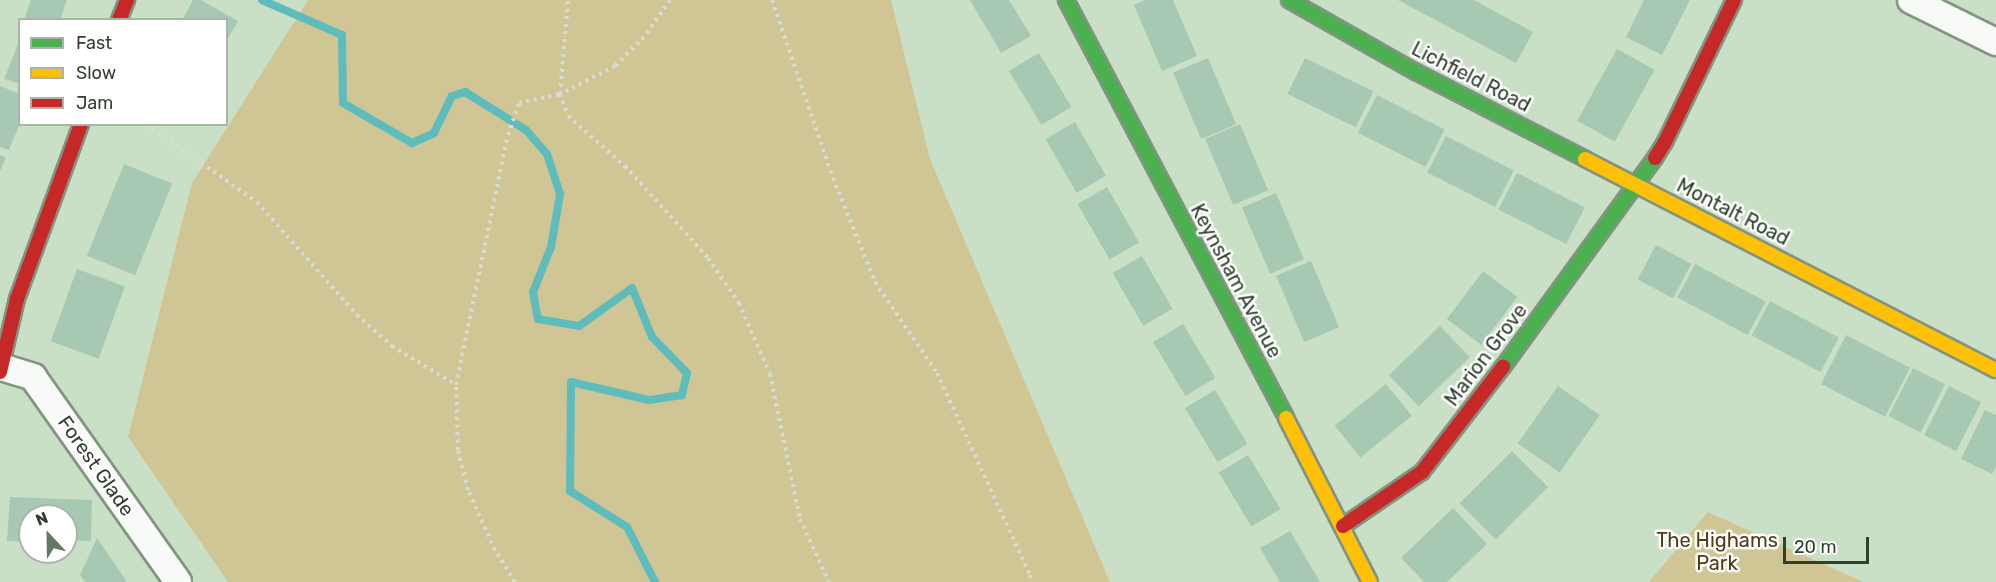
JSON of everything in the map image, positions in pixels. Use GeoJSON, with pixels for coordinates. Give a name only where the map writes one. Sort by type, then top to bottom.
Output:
{"type":"FeatureCollection","features":[{"type":"Feature","properties":{"kind":"street"},"geometry":{"type":"LineString","coordinates":[[120,18],[127,0]]}},
{"type":"Feature","properties":{"kind":"street","name":"Keynsham Avenue"},"geometry":{"type":"LineString","coordinates":[[1066,0],[1343,526],[1370,582]]}},
{"type":"Feature","properties":{"kind":"street","name":"Lichfield Road"},"geometry":{"type":"LineString","coordinates":[[1289,0],[1416,72],[1637,184]]}},
{"type":"Feature","properties":{"kind":"street"},"geometry":{"type":"LineString","coordinates":[[1637,184],[1665,142],[1734,0]]}},
{"type":"Feature","properties":{"kind":"street"},"geometry":{"type":"LineString","coordinates":[[1911,0],[1996,42]]}},
{"type":"Feature","properties":{"kind":"street"},"geometry":{"type":"LineString","coordinates":[[1,369],[16,299],[80,126]]}},
{"type":"Feature","properties":{"kind":"street","name":"Marion Grove"},"geometry":{"type":"LineString","coordinates":[[1343,526],[1422,472],[1637,184]]}},
{"type":"Feature","properties":{"kind":"street","name":"Montalt Road"},"geometry":{"type":"LineString","coordinates":[[1637,184],[1996,370]]}},
{"type":"Feature","properties":{"kind":"street","name":"Forest Glade"},"geometry":{"type":"LineString","coordinates":[[1,369],[33,377],[178,582]]}},
{"type":"Feature","properties":{"kind":"path"},"geometry":{"type":"LineString","coordinates":[[568,0],[560,94],[568,116],[625,166],[708,258],[740,303],[770,374],[800,519],[829,582]]}},
{"type":"Feature","properties":{"kind":"path"},"geometry":{"type":"LineString","coordinates":[[515,582],[495,550],[468,489],[458,450],[456,385],[508,135],[519,103],[560,94],[615,66],[644,37],[670,0]]}},
{"type":"Feature","properties":{"kind":"path"},"geometry":{"type":"LineString","coordinates":[[772,0],[833,178],[875,282],[938,373],[1030,575],[1030,582]]}},
{"type":"Feature","properties":{"kind":"path"},"geometry":{"type":"LineString","coordinates":[[149,126],[257,202],[357,315],[392,346],[456,385]]}},
{"type":"Feature","properties":{"kind":"green space"},"geometry":{"type":"Polygon","coordinates":[[[308,0],[891,0],[930,159],[1110,582],[228,582],[128,437],[192,183],[308,0]]]}},
{"type":"Feature","properties":{"kind":"green space","name":"The Highams Park"},"geometry":{"type":"Polygon","coordinates":[[[1708,512],[1863,582],[1649,582],[1708,512]]]}},
{"type":"Feature","properties":{"kind":"building"},"geometry":{"type":"Polygon","coordinates":[[[31,0],[67,0],[61,18],[25,17],[31,0]]]}},
{"type":"Feature","properties":{"kind":"building"},"geometry":{"type":"Polygon","coordinates":[[[193,0],[201,0],[238,21],[228,38],[228,18],[183,18],[193,0]]]}},
{"type":"Feature","properties":{"kind":"building"},"geometry":{"type":"Polygon","coordinates":[[[970,0],[1009,0],[1031,36],[1001,53],[970,0]]]}},
{"type":"Feature","properties":{"kind":"building"},"geometry":{"type":"Polygon","coordinates":[[[1145,0],[1173,0],[1197,56],[1162,71],[1134,5],[1145,0]]]}},
{"type":"Feature","properties":{"kind":"building"},"geometry":{"type":"Polygon","coordinates":[[[1398,0],[1474,0],[1533,32],[1516,63],[1398,0]]]}},
{"type":"Feature","properties":{"kind":"building"},"geometry":{"type":"Polygon","coordinates":[[[1644,0],[1690,0],[1662,55],[1626,37],[1644,0]]]}},
{"type":"Feature","properties":{"kind":"building"},"geometry":{"type":"Polygon","coordinates":[[[18,44],[18,83],[4,79],[18,44]]]}},
{"type":"Feature","properties":{"kind":"building"},"geometry":{"type":"Polygon","coordinates":[[[1617,49],[1655,70],[1615,142],[1577,121],[1617,49]]]}},
{"type":"Feature","properties":{"kind":"building"},"geometry":{"type":"Polygon","coordinates":[[[1039,53],[1071,107],[1041,125],[1009,71],[1039,53]]]}},
{"type":"Feature","properties":{"kind":"building"},"geometry":{"type":"Polygon","coordinates":[[[1208,58],[1236,124],[1201,139],[1173,73],[1208,58]]]}},
{"type":"Feature","properties":{"kind":"building"},"geometry":{"type":"Polygon","coordinates":[[[1305,58],[1373,91],[1356,127],[1287,94],[1305,58]]]}},
{"type":"Feature","properties":{"kind":"building"},"geometry":{"type":"Polygon","coordinates":[[[0,86],[18,93],[19,126],[9,150],[0,147],[0,86]]]}},
{"type":"Feature","properties":{"kind":"building"},"geometry":{"type":"Polygon","coordinates":[[[1377,95],[1445,130],[1426,167],[1358,132],[1377,95]]]}},
{"type":"Feature","properties":{"kind":"building"},"geometry":{"type":"Polygon","coordinates":[[[1075,122],[1106,176],[1077,193],[1046,139],[1075,122]]]}},
{"type":"Feature","properties":{"kind":"building"},"geometry":{"type":"Polygon","coordinates":[[[1240,124],[1268,190],[1233,205],[1205,139],[1240,124]]]}},
{"type":"Feature","properties":{"kind":"building"},"geometry":{"type":"Polygon","coordinates":[[[1446,136],[1514,171],[1495,207],[1427,173],[1446,136]]]}},
{"type":"Feature","properties":{"kind":"building"},"geometry":{"type":"Polygon","coordinates":[[[0,155],[6,158],[0,171],[0,155]]]}},
{"type":"Feature","properties":{"kind":"building"},"geometry":{"type":"Polygon","coordinates":[[[124,164],[172,183],[135,275],[87,256],[124,164]]]}},
{"type":"Feature","properties":{"kind":"building"},"geometry":{"type":"Polygon","coordinates":[[[1517,173],[1585,208],[1566,244],[1498,210],[1517,173]]]}},
{"type":"Feature","properties":{"kind":"building"},"geometry":{"type":"Polygon","coordinates":[[[1107,187],[1139,242],[1110,259],[1078,204],[1107,187]]]}},
{"type":"Feature","properties":{"kind":"building"},"geometry":{"type":"Polygon","coordinates":[[[1276,193],[1304,259],[1270,274],[1242,207],[1276,193]]]}},
{"type":"Feature","properties":{"kind":"building"},"geometry":{"type":"Polygon","coordinates":[[[1656,245],[1691,264],[1673,298],[1638,279],[1656,245]]]}},
{"type":"Feature","properties":{"kind":"building"},"geometry":{"type":"Polygon","coordinates":[[[1142,256],[1172,309],[1143,326],[1113,273],[1142,256]]]}},
{"type":"Feature","properties":{"kind":"building"},"geometry":{"type":"Polygon","coordinates":[[[1311,261],[1339,327],[1304,342],[1276,276],[1311,261]]]}},
{"type":"Feature","properties":{"kind":"building"},"geometry":{"type":"Polygon","coordinates":[[[1695,264],[1766,302],[1748,335],[1677,298],[1695,264]]]}},
{"type":"Feature","properties":{"kind":"building"},"geometry":{"type":"Polygon","coordinates":[[[77,269],[125,286],[99,359],[51,341],[77,269]]]}},
{"type":"Feature","properties":{"kind":"building"},"geometry":{"type":"Polygon","coordinates":[[[1483,271],[1517,297],[1481,345],[1447,319],[1483,271]]]}},
{"type":"Feature","properties":{"kind":"building"},"geometry":{"type":"Polygon","coordinates":[[[1770,301],[1839,338],[1821,372],[1752,335],[1770,301]]]}},
{"type":"Feature","properties":{"kind":"building"},"geometry":{"type":"Polygon","coordinates":[[[1183,324],[1215,378],[1185,396],[1153,342],[1183,324]]]}},
{"type":"Feature","properties":{"kind":"building"},"geometry":{"type":"Polygon","coordinates":[[[1440,326],[1470,357],[1419,406],[1389,375],[1440,326]]]}},
{"type":"Feature","properties":{"kind":"building"},"geometry":{"type":"Polygon","coordinates":[[[1846,335],[1910,368],[1885,417],[1821,384],[1846,335]]]}},
{"type":"Feature","properties":{"kind":"building"},"geometry":{"type":"Polygon","coordinates":[[[1913,368],[1945,384],[1921,432],[1888,416],[1913,368]]]}},
{"type":"Feature","properties":{"kind":"building"},"geometry":{"type":"Polygon","coordinates":[[[1386,384],[1412,416],[1361,457],[1335,426],[1386,384]]]}},
{"type":"Feature","properties":{"kind":"building"},"geometry":{"type":"Polygon","coordinates":[[[1558,386],[1600,415],[1560,473],[1518,443],[1558,386]]]}},
{"type":"Feature","properties":{"kind":"building"},"geometry":{"type":"Polygon","coordinates":[[[1949,386],[1981,402],[1956,451],[1924,435],[1949,386]]]}},
{"type":"Feature","properties":{"kind":"building"},"geometry":{"type":"Polygon","coordinates":[[[1215,390],[1247,444],[1217,462],[1185,408],[1215,390]]]}},
{"type":"Feature","properties":{"kind":"building"},"geometry":{"type":"Polygon","coordinates":[[[1985,410],[1996,415],[1996,467],[1992,474],[1961,459],[1985,410]]]}},
{"type":"Feature","properties":{"kind":"building"},"geometry":{"type":"Polygon","coordinates":[[[1512,451],[1548,487],[1496,539],[1460,503],[1512,451]]]}},
{"type":"Feature","properties":{"kind":"building"},"geometry":{"type":"Polygon","coordinates":[[[1248,455],[1280,509],[1251,527],[1219,473],[1248,455]]]}},
{"type":"Feature","properties":{"kind":"building"},"geometry":{"type":"Polygon","coordinates":[[[10,497],[92,500],[91,541],[78,540],[78,504],[18,504],[18,541],[7,541],[10,497]]]}},
{"type":"Feature","properties":{"kind":"building"},"geometry":{"type":"Polygon","coordinates":[[[1453,508],[1487,544],[1447,582],[1424,582],[1401,558],[1453,508]]]}},
{"type":"Feature","properties":{"kind":"building"},"geometry":{"type":"Polygon","coordinates":[[[1290,531],[1320,582],[1280,582],[1260,548],[1290,531]]]}},
{"type":"Feature","properties":{"kind":"building"},"geometry":{"type":"Polygon","coordinates":[[[97,538],[127,582],[85,582],[80,575],[97,538]]]}},
{"type":"Feature","properties":{"kind":"waterway"},"geometry":{"type":"LineString","coordinates":[[262,0],[342,35],[343,103],[412,143],[434,133],[452,96],[465,92],[526,130],[547,154],[560,194],[551,247],[533,292],[538,319],[579,326],[632,288],[652,337],[687,373],[682,395],[649,400],[571,382],[570,491],[627,527],[655,582]]}},
{"type":"Feature","properties":{"kind":"traffic: fast"},"geometry":{"type":"LineString","coordinates":[[1066,0],[1286,418]]}},
{"type":"Feature","properties":{"kind":"traffic: fast"},"geometry":{"type":"LineString","coordinates":[[1289,0],[1416,72],[1585,159]]}},
{"type":"Feature","properties":{"kind":"traffic: fast"},"geometry":{"type":"LineString","coordinates":[[1503,367],[1655,158]]}},
{"type":"Feature","properties":{"kind":"traffic: slow"},"geometry":{"type":"LineString","coordinates":[[1585,159],[1996,370]]}},
{"type":"Feature","properties":{"kind":"traffic: slow"},"geometry":{"type":"LineString","coordinates":[[1286,418],[1370,582]]}},
{"type":"Feature","properties":{"kind":"traffic: jam"},"geometry":{"type":"LineString","coordinates":[[120,18],[127,0]]}},
{"type":"Feature","properties":{"kind":"traffic: jam"},"geometry":{"type":"LineString","coordinates":[[1655,158],[1734,0]]}},
{"type":"Feature","properties":{"kind":"traffic: jam"},"geometry":{"type":"LineString","coordinates":[[0,372],[17,299],[80,126]]}},
{"type":"Feature","properties":{"kind":"traffic: jam"},"geometry":{"type":"LineString","coordinates":[[1343,526],[1422,472],[1503,367]]}}]}
